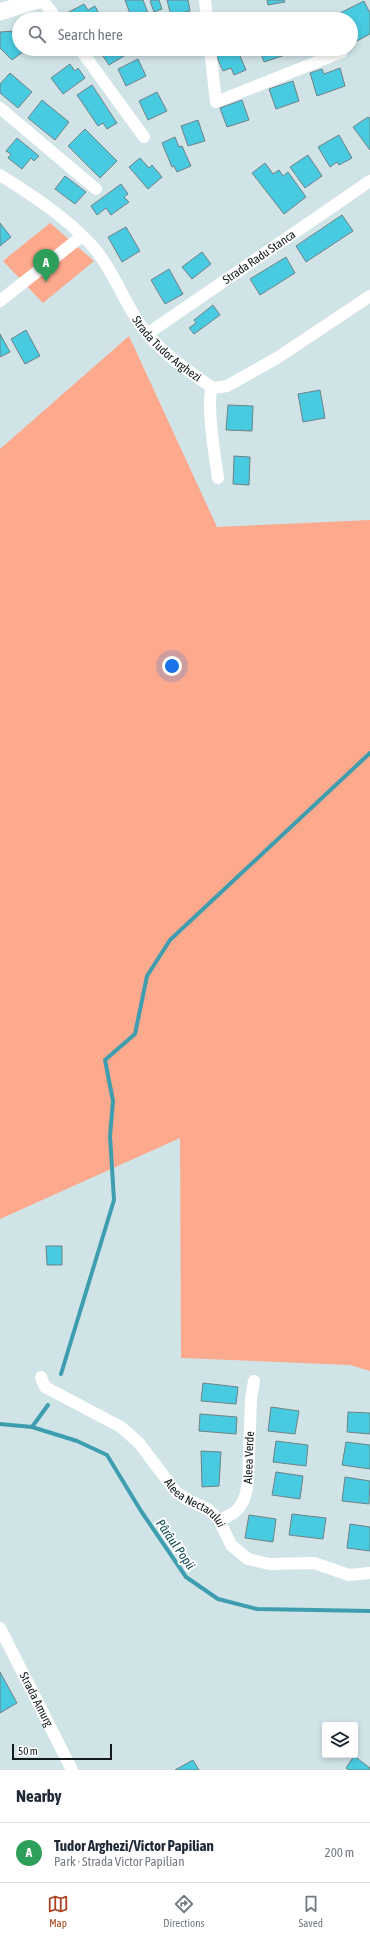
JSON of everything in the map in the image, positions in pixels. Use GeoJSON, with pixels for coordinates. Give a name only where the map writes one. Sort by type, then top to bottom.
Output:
{"type":"FeatureCollection","features":[{"type":"Feature","properties":{"kind":"street"},"geometry":{"type":"LineString","coordinates":[[0,12],[41,0],[51,12]]}},
{"type":"Feature","properties":{"kind":"street"},"geometry":{"type":"LineString","coordinates":[[205,0],[206,12]]}},
{"type":"Feature","properties":{"kind":"street"},"geometry":{"type":"LineString","coordinates":[[85,56],[144,137]]}},
{"type":"Feature","properties":{"kind":"street"},"geometry":{"type":"LineString","coordinates":[[211,56],[216,102],[332,56]]}},
{"type":"Feature","properties":{"kind":"street"},"geometry":{"type":"LineString","coordinates":[[0,108],[96,189]]}},
{"type":"Feature","properties":{"kind":"street","name":"Strada Tudor Arghezi"},"geometry":{"type":"LineString","coordinates":[[0,175],[34,196],[82,236],[97,252],[109,269],[134,315],[147,334],[185,369],[212,387],[227,386],[277,358],[370,296]]}},
{"type":"Feature","properties":{"kind":"street","name":"Strada Radu Stanca"},"geometry":{"type":"LineString","coordinates":[[147,334],[370,181]]}},
{"type":"Feature","properties":{"kind":"street"},"geometry":{"type":"LineString","coordinates":[[0,301],[82,236]]}},
{"type":"Feature","properties":{"kind":"street"},"geometry":{"type":"LineString","coordinates":[[212,387],[210,395],[218,478]]}},
{"type":"Feature","properties":{"kind":"street","name":"Aleea Nectarului"},"geometry":{"type":"LineString","coordinates":[[41,1377],[45,1387],[57,1395],[90,1409],[121,1427],[139,1443],[176,1492],[188,1500],[210,1510],[219,1520],[231,1545],[248,1559],[269,1564],[314,1563],[349,1575],[370,1573]]}},
{"type":"Feature","properties":{"kind":"street","name":"Aleea Verde"},"geometry":{"type":"LineString","coordinates":[[219,1520],[233,1516],[246,1495],[248,1482],[251,1399],[254,1382]]}},
{"type":"Feature","properties":{"kind":"street","name":"Strada Amurg"},"geometry":{"type":"LineString","coordinates":[[0,1628],[72,1770]]}},
{"type":"Feature","properties":{"kind":"shaded area"},"geometry":{"type":"Polygon","coordinates":[[[50,223],[94,261],[43,303],[3,261],[50,223]]]}},
{"type":"Feature","properties":{"kind":"shaded area"},"geometry":{"type":"Polygon","coordinates":[[[129,336],[217,527],[370,520],[370,1371],[350,1365],[181,1358],[180,1138],[0,1219],[0,449],[129,336]]]}},
{"type":"Feature","properties":{"kind":"building"},"geometry":{"type":"Polygon","coordinates":[[[125,0],[143,0],[148,12],[129,12],[125,0]]]}},
{"type":"Feature","properties":{"kind":"building"},"geometry":{"type":"Polygon","coordinates":[[[159,0],[162,9],[154,12],[150,1],[159,0]]]}},
{"type":"Feature","properties":{"kind":"building"},"geometry":{"type":"Polygon","coordinates":[[[167,0],[188,0],[190,11],[170,12],[167,0]]]}},
{"type":"Feature","properties":{"kind":"building"},"geometry":{"type":"Polygon","coordinates":[[[267,0],[284,0],[285,2],[268,5],[267,0]]]}},
{"type":"Feature","properties":{"kind":"building"},"geometry":{"type":"Polygon","coordinates":[[[364,1],[370,13],[370,34],[358,40],[358,12],[342,12],[364,1]]]}},
{"type":"Feature","properties":{"kind":"building"},"geometry":{"type":"Polygon","coordinates":[[[84,4],[88,10],[95,6],[98,12],[69,12],[84,4]]]}},
{"type":"Feature","properties":{"kind":"building"},"geometry":{"type":"Polygon","coordinates":[[[12,31],[12,56],[17,56],[12,60],[0,48],[0,32],[12,31]]]}},
{"type":"Feature","properties":{"kind":"building"},"geometry":{"type":"Polygon","coordinates":[[[103,56],[124,56],[109,65],[103,56]]]}},
{"type":"Feature","properties":{"kind":"building"},"geometry":{"type":"Polygon","coordinates":[[[216,56],[240,56],[246,70],[234,75],[231,68],[223,71],[216,56]]]}},
{"type":"Feature","properties":{"kind":"building"},"geometry":{"type":"Polygon","coordinates":[[[262,56],[282,56],[264,62],[262,56]]]}},
{"type":"Feature","properties":{"kind":"building"},"geometry":{"type":"Polygon","coordinates":[[[138,59],[146,76],[126,86],[118,69],[138,59]]]}},
{"type":"Feature","properties":{"kind":"building"},"geometry":{"type":"Polygon","coordinates":[[[70,64],[75,71],[78,68],[85,78],[63,94],[51,78],[70,64]]]}},
{"type":"Feature","properties":{"kind":"building"},"geometry":{"type":"Polygon","coordinates":[[[340,68],[345,86],[317,96],[310,73],[322,69],[324,74],[340,68]]]}},
{"type":"Feature","properties":{"kind":"building"},"geometry":{"type":"Polygon","coordinates":[[[10,73],[32,92],[18,108],[0,93],[0,84],[10,73]]]}},
{"type":"Feature","properties":{"kind":"building"},"geometry":{"type":"Polygon","coordinates":[[[293,81],[299,101],[276,109],[269,89],[293,81]]]}},
{"type":"Feature","properties":{"kind":"building"},"geometry":{"type":"Polygon","coordinates":[[[92,85],[117,123],[107,129],[103,123],[98,126],[77,95],[92,85]]]}},
{"type":"Feature","properties":{"kind":"building"},"geometry":{"type":"Polygon","coordinates":[[[157,92],[167,111],[148,120],[139,101],[157,92]]]}},
{"type":"Feature","properties":{"kind":"building"},"geometry":{"type":"Polygon","coordinates":[[[42,100],[69,122],[55,140],[28,118],[42,100]]]}},
{"type":"Feature","properties":{"kind":"building"},"geometry":{"type":"Polygon","coordinates":[[[242,100],[249,120],[227,127],[220,108],[242,100]]]}},
{"type":"Feature","properties":{"kind":"building"},"geometry":{"type":"Polygon","coordinates":[[[368,117],[370,118],[370,150],[353,127],[368,117]]]}},
{"type":"Feature","properties":{"kind":"building"},"geometry":{"type":"Polygon","coordinates":[[[198,120],[205,141],[188,146],[181,126],[198,120]]]}},
{"type":"Feature","properties":{"kind":"building"},"geometry":{"type":"Polygon","coordinates":[[[85,129],[117,161],[100,178],[68,146],[85,129]]]}},
{"type":"Feature","properties":{"kind":"building"},"geometry":{"type":"Polygon","coordinates":[[[339,135],[352,158],[339,165],[337,162],[330,167],[318,147],[339,135]]]}},
{"type":"Feature","properties":{"kind":"building"},"geometry":{"type":"Polygon","coordinates":[[[175,137],[179,147],[182,146],[191,166],[177,172],[174,166],[172,167],[162,143],[175,137]]]}},
{"type":"Feature","properties":{"kind":"building"},"geometry":{"type":"Polygon","coordinates":[[[17,138],[39,156],[34,161],[31,158],[22,169],[8,158],[11,154],[6,151],[17,138]]]}},
{"type":"Feature","properties":{"kind":"building"},"geometry":{"type":"Polygon","coordinates":[[[308,155],[322,176],[305,188],[290,167],[308,155]]]}},
{"type":"Feature","properties":{"kind":"building"},"geometry":{"type":"Polygon","coordinates":[[[140,158],[149,168],[152,165],[162,177],[148,189],[129,167],[140,158]]]}},
{"type":"Feature","properties":{"kind":"building"},"geometry":{"type":"Polygon","coordinates":[[[265,163],[273,174],[279,170],[283,176],[288,172],[306,197],[284,214],[252,173],[265,163]]]}},
{"type":"Feature","properties":{"kind":"building"},"geometry":{"type":"Polygon","coordinates":[[[65,176],[86,192],[75,204],[55,189],[65,176]]]}},
{"type":"Feature","properties":{"kind":"building"},"geometry":{"type":"Polygon","coordinates":[[[121,184],[128,194],[124,197],[129,202],[111,215],[106,208],[97,215],[91,206],[121,184]]]}},
{"type":"Feature","properties":{"kind":"building"},"geometry":{"type":"Polygon","coordinates":[[[342,215],[353,231],[306,262],[296,246],[342,215]]]}},
{"type":"Feature","properties":{"kind":"building"},"geometry":{"type":"Polygon","coordinates":[[[0,223],[11,237],[0,246],[0,223]]]}},
{"type":"Feature","properties":{"kind":"building"},"geometry":{"type":"Polygon","coordinates":[[[126,227],[140,251],[122,262],[108,237],[126,227]]]}},
{"type":"Feature","properties":{"kind":"building"},"geometry":{"type":"Polygon","coordinates":[[[202,252],[211,264],[192,279],[182,267],[202,252]]]}},
{"type":"Feature","properties":{"kind":"building"},"geometry":{"type":"Polygon","coordinates":[[[286,257],[295,273],[260,295],[250,279],[286,257]]]}},
{"type":"Feature","properties":{"kind":"building"},"geometry":{"type":"Polygon","coordinates":[[[169,269],[183,294],[165,304],[151,280],[169,269]]]}},
{"type":"Feature","properties":{"kind":"building"},"geometry":{"type":"Polygon","coordinates":[[[213,305],[220,315],[194,334],[189,328],[196,323],[194,320],[213,305]]]}},
{"type":"Feature","properties":{"kind":"building"},"geometry":{"type":"Polygon","coordinates":[[[26,330],[40,356],[25,364],[11,339],[26,330]]]}},
{"type":"Feature","properties":{"kind":"building"},"geometry":{"type":"Polygon","coordinates":[[[0,334],[10,352],[0,357],[0,334]]]}},
{"type":"Feature","properties":{"kind":"building"},"geometry":{"type":"Polygon","coordinates":[[[320,390],[325,418],[303,422],[298,394],[320,390]]]}},
{"type":"Feature","properties":{"kind":"building"},"geometry":{"type":"Polygon","coordinates":[[[228,405],[253,406],[252,431],[226,430],[228,405]]]}},
{"type":"Feature","properties":{"kind":"building"},"geometry":{"type":"Polygon","coordinates":[[[234,456],[250,457],[249,485],[233,484],[234,456]]]}},
{"type":"Feature","properties":{"kind":"building"},"geometry":{"type":"Polygon","coordinates":[[[46,1246],[62,1246],[62,1265],[47,1265],[46,1246]]]}},
{"type":"Feature","properties":{"kind":"building"},"geometry":{"type":"Polygon","coordinates":[[[203,1383],[238,1387],[236,1404],[201,1401],[203,1383]]]}},
{"type":"Feature","properties":{"kind":"building"},"geometry":{"type":"Polygon","coordinates":[[[271,1407],[299,1411],[295,1434],[268,1431],[271,1407]]]}},
{"type":"Feature","properties":{"kind":"building"},"geometry":{"type":"Polygon","coordinates":[[[348,1412],[370,1413],[370,1434],[347,1432],[348,1412]]]}},
{"type":"Feature","properties":{"kind":"building"},"geometry":{"type":"Polygon","coordinates":[[[200,1414],[237,1417],[236,1434],[199,1431],[200,1414]]]}},
{"type":"Feature","properties":{"kind":"building"},"geometry":{"type":"Polygon","coordinates":[[[276,1441],[308,1445],[306,1466],[273,1462],[276,1441]]]}},
{"type":"Feature","properties":{"kind":"building"},"geometry":{"type":"Polygon","coordinates":[[[346,1442],[370,1445],[370,1469],[342,1465],[346,1442]]]}},
{"type":"Feature","properties":{"kind":"building"},"geometry":{"type":"Polygon","coordinates":[[[201,1451],[221,1452],[219,1486],[202,1487],[201,1451]]]}},
{"type":"Feature","properties":{"kind":"building"},"geometry":{"type":"Polygon","coordinates":[[[276,1472],[303,1476],[300,1499],[272,1495],[276,1472]]]}},
{"type":"Feature","properties":{"kind":"building"},"geometry":{"type":"Polygon","coordinates":[[[345,1477],[370,1481],[369,1504],[342,1501],[345,1477]]]}},
{"type":"Feature","properties":{"kind":"building"},"geometry":{"type":"Polygon","coordinates":[[[292,1514],[326,1518],[323,1539],[289,1535],[292,1514]]]}},
{"type":"Feature","properties":{"kind":"building"},"geometry":{"type":"Polygon","coordinates":[[[249,1515],[276,1519],[273,1542],[245,1538],[249,1515]]]}},
{"type":"Feature","properties":{"kind":"building"},"geometry":{"type":"Polygon","coordinates":[[[350,1524],[370,1527],[370,1551],[347,1548],[350,1524]]]}},
{"type":"Feature","properties":{"kind":"building"},"geometry":{"type":"Polygon","coordinates":[[[0,1672],[17,1703],[0,1713],[0,1672]]]}},
{"type":"Feature","properties":{"kind":"building"},"geometry":{"type":"Polygon","coordinates":[[[353,1758],[357,1758],[370,1768],[370,1770],[349,1770],[346,1768],[353,1758]]]}},
{"type":"Feature","properties":{"kind":"building"},"geometry":{"type":"Polygon","coordinates":[[[193,1760],[199,1770],[175,1770],[193,1760]]]}},
{"type":"Feature","properties":{"kind":"waterway"},"geometry":{"type":"LineString","coordinates":[[61,1374],[114,1200],[110,1136],[113,1101],[105,1060],[135,1034],[147,976],[170,940],[370,753]]}},
{"type":"Feature","properties":{"kind":"waterway"},"geometry":{"type":"LineString","coordinates":[[32,1427],[48,1405]]}},
{"type":"Feature","properties":{"kind":"waterway","name":"Pârâul Popii"},"geometry":{"type":"LineString","coordinates":[[0,1424],[32,1427],[77,1441],[107,1455],[141,1511],[186,1577],[218,1599],[257,1609],[370,1611]]}},
{"type":"Feature","properties":{"kind":"place","name":"Tudor Arghezi/Victor Papilian"},"geometry":{"type":"Point","coordinates":[46,282]}}]}
